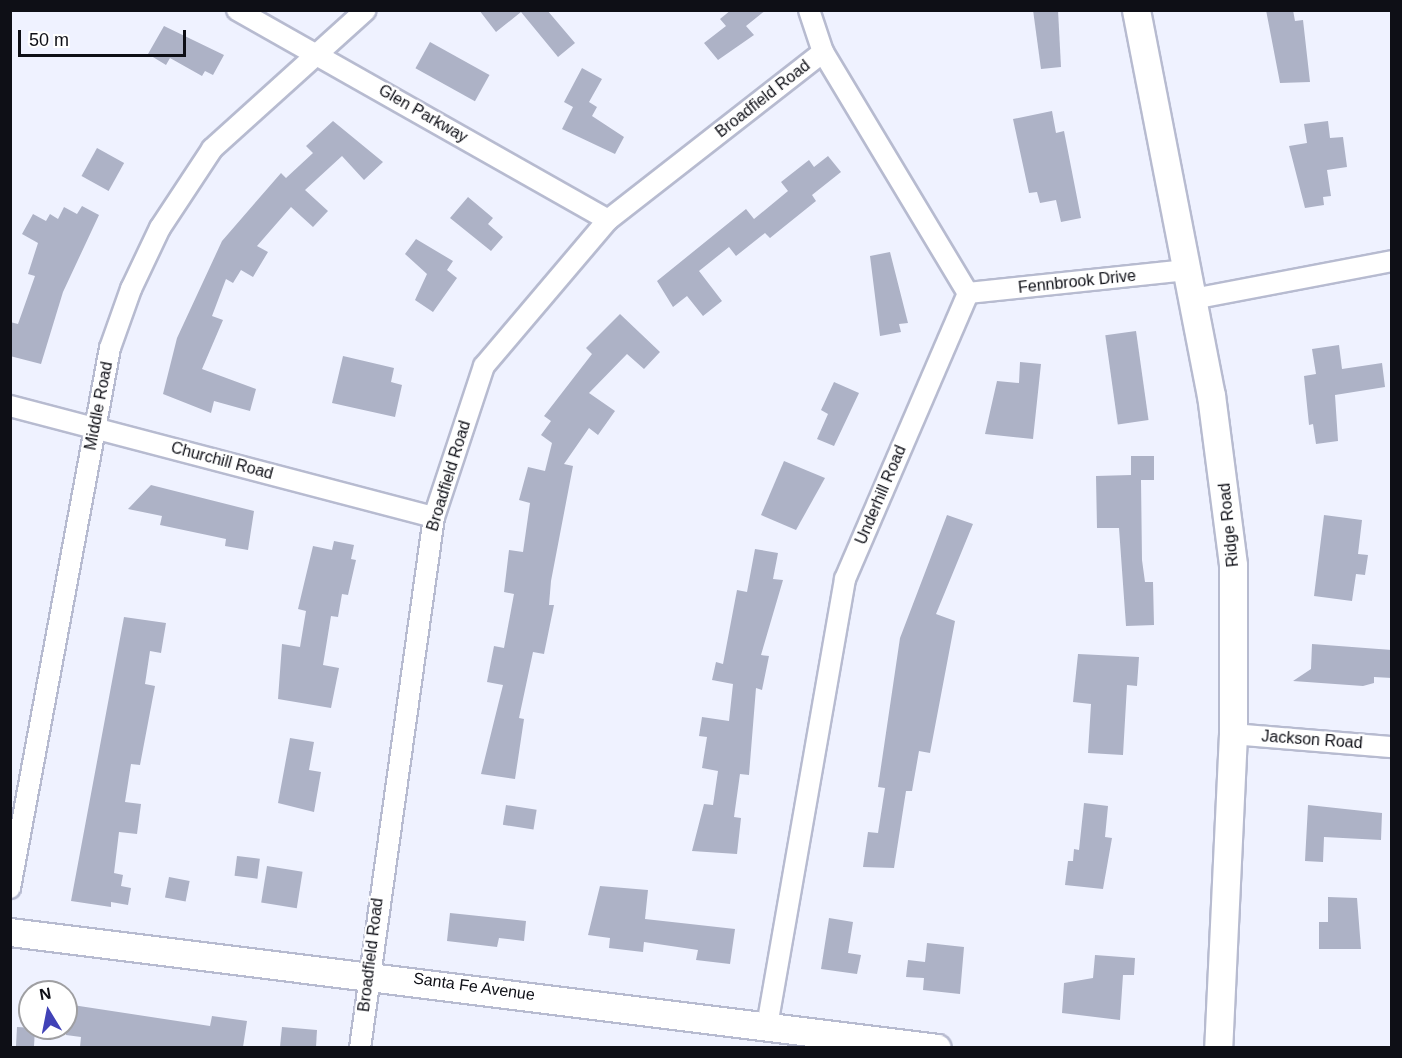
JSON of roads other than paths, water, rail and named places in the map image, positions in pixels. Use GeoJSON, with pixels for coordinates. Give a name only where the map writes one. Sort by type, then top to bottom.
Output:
{"type":"FeatureCollection","features":[{"type":"Feature","properties":{"kind":"main road","name":"Ridge Road"},"geometry":{"type":"LineString","coordinates":[[1136,10],[1187,270],[1229,517],[1233,735],[1218,1047]]}},
{"type":"Feature","properties":{"kind":"main road","name":"Santa Fe Avenue"},"geometry":{"type":"LineString","coordinates":[[10,932],[366,973],[937,1047]]}},
{"type":"Feature","properties":{"kind":"street","name":"Glen Parkway"},"geometry":{"type":"LineString","coordinates":[[237,10],[315,52],[608,220]]}},
{"type":"Feature","properties":{"kind":"street","name":"Middle Road"},"geometry":{"type":"LineString","coordinates":[[10,888],[110,348],[160,228],[212,149],[315,52],[366,10]]}},
{"type":"Feature","properties":{"kind":"street"},"geometry":{"type":"LineString","coordinates":[[809,10],[823,52],[968,293]]}},
{"type":"Feature","properties":{"kind":"street","name":"Broadfield Road"},"geometry":{"type":"LineString","coordinates":[[360,1047],[366,973],[434,516],[484,366],[608,220],[823,52]]}},
{"type":"Feature","properties":{"kind":"street"},"geometry":{"type":"LineString","coordinates":[[1192,299],[1392,261]]}},
{"type":"Feature","properties":{"kind":"street","name":"Fennbrook Drive"},"geometry":{"type":"LineString","coordinates":[[968,293],[1187,270]]}},
{"type":"Feature","properties":{"kind":"street","name":"Underhill Road"},"geometry":{"type":"LineString","coordinates":[[767,1026],[845,579],[968,293]]}},
{"type":"Feature","properties":{"kind":"street","name":"Churchill Road"},"geometry":{"type":"LineString","coordinates":[[10,406],[434,516]]}},
{"type":"Feature","properties":{"kind":"street","name":"Jackson Road"},"geometry":{"type":"LineString","coordinates":[[1233,735],[1392,747]]}}]}
